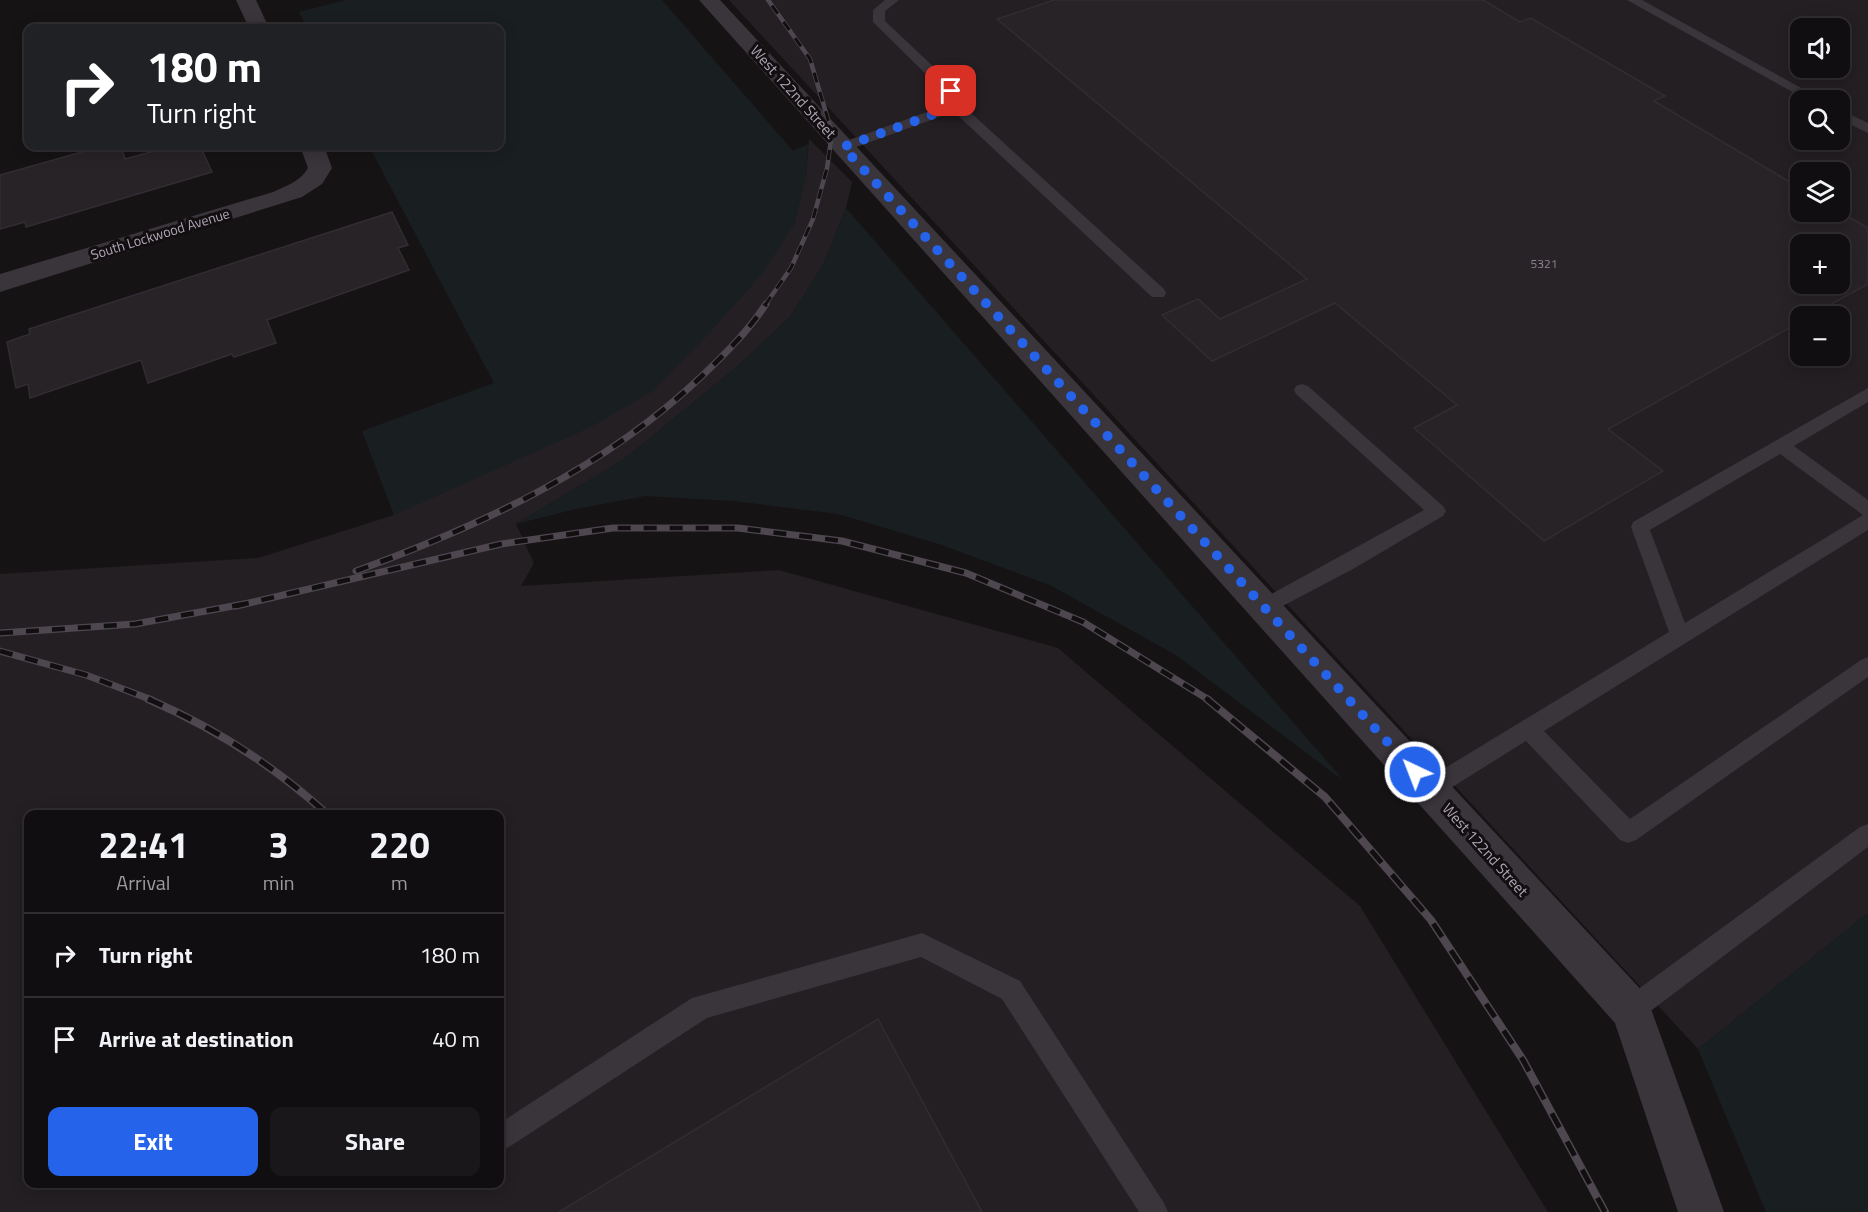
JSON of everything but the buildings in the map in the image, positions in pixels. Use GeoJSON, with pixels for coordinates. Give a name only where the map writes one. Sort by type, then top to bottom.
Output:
{"type":"FeatureCollection","features":[{"type":"Feature","properties":{"kind":"street"},"geometry":{"type":"LineString","coordinates":[[246,0],[257,24]]}},
{"type":"Feature","properties":{"kind":"street","name":"West 122nd Street"},"geometry":{"type":"LineString","coordinates":[[709,0],[1631,1010],[1701,1212]]}},
{"type":"Feature","properties":{"kind":"street","name":"South Lockwood Avenue"},"geometry":{"type":"LineString","coordinates":[[0,283],[282,196],[303,187],[316,178],[320,168],[313,150]]}},
{"type":"Feature","properties":{"kind":"lane"},"geometry":{"type":"LineString","coordinates":[[893,0],[879,10],[879,22],[951,91],[952,103],[1158,292]]}},
{"type":"Feature","properties":{"kind":"lane"},"geometry":{"type":"LineString","coordinates":[[1633,0],[1798,90]]}},
{"type":"Feature","properties":{"kind":"lane"},"geometry":{"type":"LineString","coordinates":[[843,147],[940,112],[952,103]]}},
{"type":"Feature","properties":{"kind":"lane"},"geometry":{"type":"LineString","coordinates":[[1850,119],[1868,129]]}},
{"type":"Feature","properties":{"kind":"lane"},"geometry":{"type":"LineString","coordinates":[[1264,608],[1437,511],[1302,390]]}},
{"type":"Feature","properties":{"kind":"lane"},"geometry":{"type":"LineString","coordinates":[[1681,637],[1640,526],[1868,394]]}},
{"type":"Feature","properties":{"kind":"lane"},"geometry":{"type":"LineString","coordinates":[[1780,445],[1868,510]]}},
{"type":"Feature","properties":{"kind":"lane"},"geometry":{"type":"LineString","coordinates":[[1430,789],[1868,521]]}},
{"type":"Feature","properties":{"kind":"lane"},"geometry":{"type":"LineString","coordinates":[[1529,730],[1628,833],[1868,666]]}},
{"type":"Feature","properties":{"kind":"lane"},"geometry":{"type":"LineString","coordinates":[[1631,1010],[1868,834]]}},
{"type":"Feature","properties":{"kind":"lane"},"geometry":{"type":"LineString","coordinates":[[504,1135],[700,1007],[922,945],[1011,990],[1155,1212]]}},
{"type":"Feature","properties":{"kind":"shaded area"},"geometry":{"type":"Polygon","coordinates":[[[346,0],[662,0],[793,151],[808,144],[806,176],[795,223],[762,274],[653,391],[591,427],[394,515],[362,431],[494,383],[371,150],[504,150],[504,24],[305,24],[299,12],[346,0]]]}},
{"type":"Feature","properties":{"kind":"shaded area"},"geometry":{"type":"Polygon","coordinates":[[[729,0],[1868,0],[1868,913],[1698,1049],[729,0]]]}},
{"type":"Feature","properties":{"kind":"shaded area"},"geometry":{"type":"Polygon","coordinates":[[[809,139],[852,182],[846,208],[823,265],[790,317],[738,366],[623,460],[516,524],[534,563],[521,586],[779,570],[1058,648],[1360,906],[1548,1212],[0,1212],[0,574],[258,558],[394,515],[806,176],[809,139]]]}},
{"type":"Feature","properties":{"kind":"shaded area"},"geometry":{"type":"Polygon","coordinates":[[[846,208],[1344,781],[1176,655],[1050,585],[939,544],[838,514],[735,501],[645,496],[576,509],[516,524],[623,460],[738,366],[790,317],[823,265],[846,208]]]}},
{"type":"Feature","properties":{"kind":"shaded area"},"geometry":{"type":"Polygon","coordinates":[[[1868,913],[1868,1212],[1766,1212],[1698,1049],[1868,913]]]}},
{"type":"Feature","properties":{"kind":"railway"},"geometry":{"type":"LineString","coordinates":[[765,305],[791,268],[813,219],[827,168],[832,133],[810,59],[768,0]]}},
{"type":"Feature","properties":{"kind":"railway"},"geometry":{"type":"LineString","coordinates":[[356,571],[495,514],[540,491],[625,439],[665,409],[703,375],[745,332],[766,304]]}},
{"type":"Feature","properties":{"kind":"railway"},"geometry":{"type":"LineString","coordinates":[[236,606],[501,544],[613,528],[738,528],[842,541],[966,573],[1083,622],[1209,700]]}},
{"type":"Feature","properties":{"kind":"railway"},"geometry":{"type":"LineString","coordinates":[[0,633],[135,624],[244,604]]}},
{"type":"Feature","properties":{"kind":"railway"},"geometry":{"type":"LineString","coordinates":[[0,651],[86,675],[152,700]]}},
{"type":"Feature","properties":{"kind":"railway"},"geometry":{"type":"LineString","coordinates":[[148,699],[220,735],[286,779],[323,810]]}},
{"type":"Feature","properties":{"kind":"railway"},"geometry":{"type":"LineString","coordinates":[[1207,699],[1325,797],[1431,920],[1523,1060],[1605,1212]]}},
{"type":"Feature","properties":{"kind":"route"},"geometry":{"type":"LineString","coordinates":[[951,91],[952,103],[940,112],[843,147],[1415,772]]}}]}
